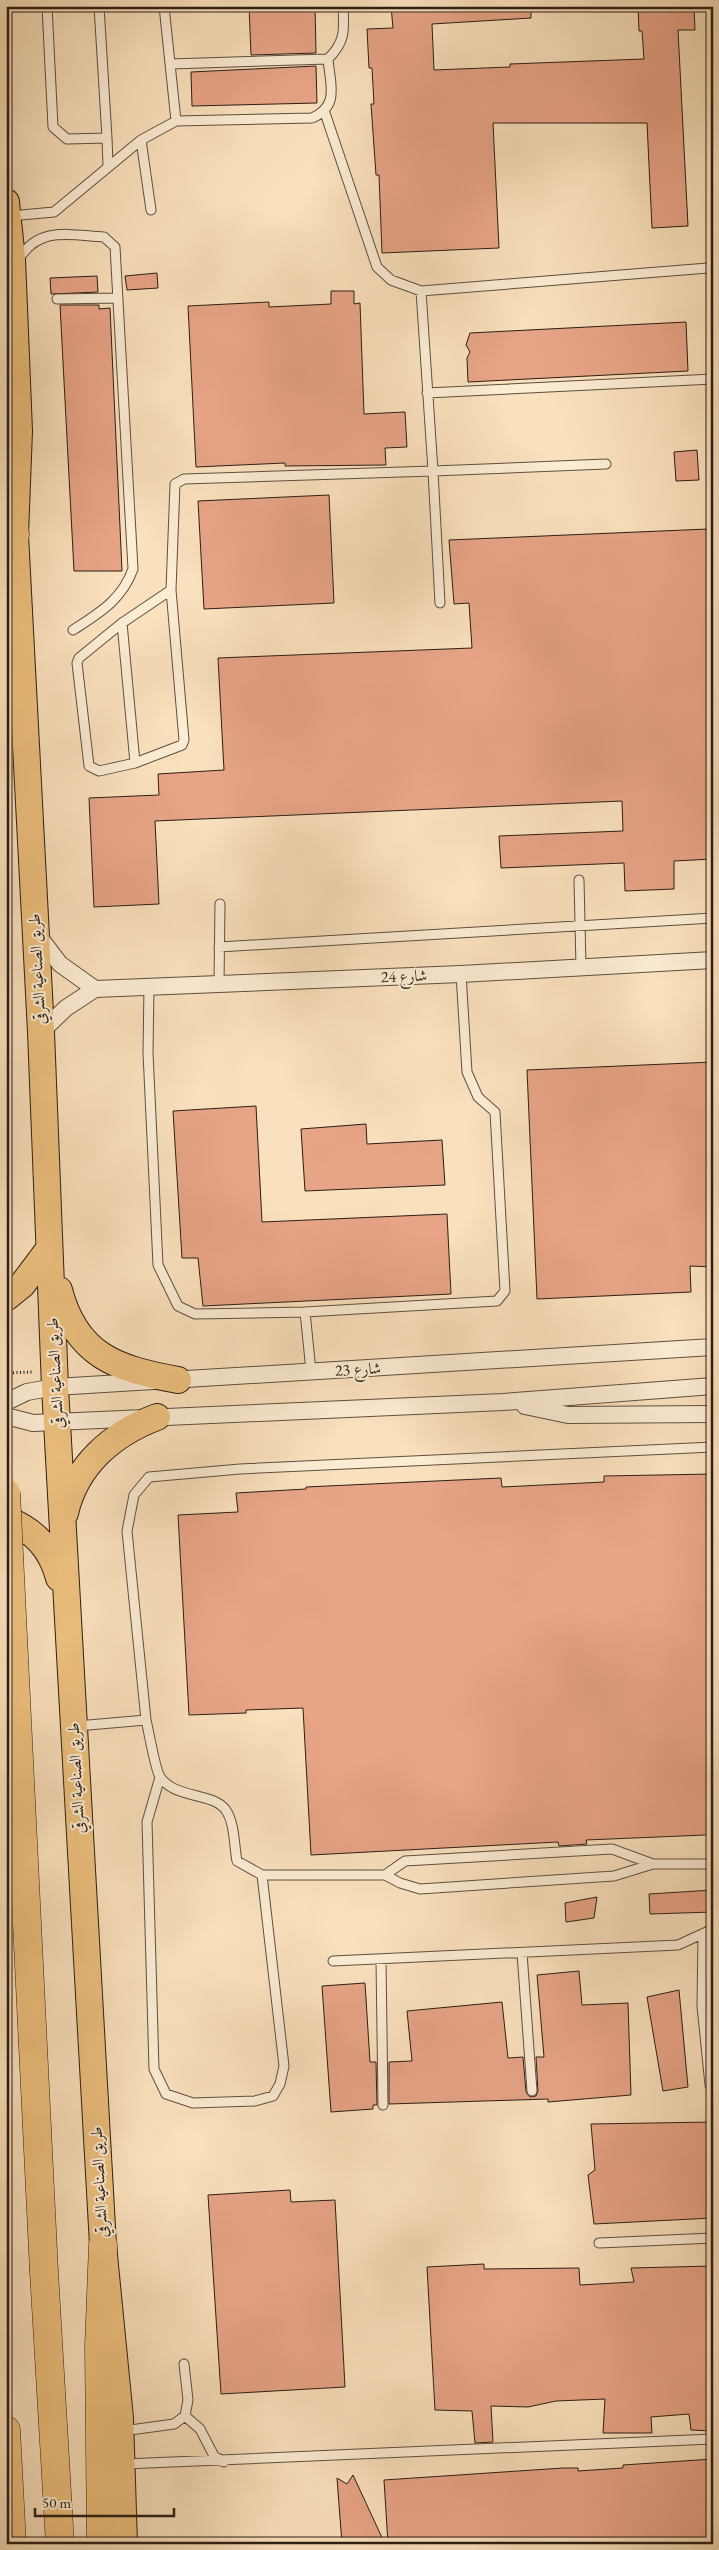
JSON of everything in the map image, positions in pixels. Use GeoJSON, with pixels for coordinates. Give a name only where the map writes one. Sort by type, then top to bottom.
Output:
{"type":"FeatureCollection","features":[{"type":"Feature","properties":{"kind":"highway"},"geometry":{"type":"LineString","coordinates":[[6,479],[15,535]]}},
{"type":"Feature","properties":{"kind":"highway"},"geometry":{"type":"LineString","coordinates":[[6,1492],[44,2272],[60,2544]]}},
{"type":"Feature","properties":{"kind":"highway"},"geometry":{"type":"LineString","coordinates":[[101,2544],[99,2346],[103,2245]]}},
{"type":"Feature","properties":{"kind":"highway"},"geometry":{"type":"LineString","coordinates":[[6,2430],[12,2544]]}},
{"type":"Feature","properties":{"kind":"main road","name":"طريق الصناعية الشرقي"},"geometry":{"type":"LineString","coordinates":[[7,209],[12,270],[19,431],[15,535],[41,1032],[55,1387],[103,2245],[115,2346],[121,2432],[124,2544]]}},
{"type":"Feature","properties":{"kind":"main road"},"geometry":{"type":"LineString","coordinates":[[6,1298],[22,1285],[49,1249]]}},
{"type":"Feature","properties":{"kind":"main road"},"geometry":{"type":"LineString","coordinates":[[49,1249],[68,1319],[80,1337],[93,1351],[112,1363],[134,1371],[178,1380]]}},
{"type":"Feature","properties":{"kind":"main road"},"geometry":{"type":"LineString","coordinates":[[62,1526],[75,1485],[100,1450],[124,1432],[157,1417]]}},
{"type":"Feature","properties":{"kind":"main road"},"geometry":{"type":"LineString","coordinates":[[6,1519],[32,1532],[47,1549],[57,1570],[66,1606]]}},
{"type":"Feature","properties":{"kind":"street"},"geometry":{"type":"LineString","coordinates":[[35,931],[60,964],[95,989]]}},
{"type":"Feature","properties":{"kind":"street","name":"شارع 24"},"geometry":{"type":"LineString","coordinates":[[41,1032],[66,1008],[95,989],[461,974],[713,960]]}},
{"type":"Feature","properties":{"kind":"street","name":"شارع 23"},"geometry":{"type":"LineString","coordinates":[[6,1402],[27,1392],[55,1387],[713,1347]]}},
{"type":"Feature","properties":{"kind":"street"},"geometry":{"type":"LineString","coordinates":[[6,1416],[33,1423],[57,1422],[503,1402],[713,1386]]}},
{"type":"Feature","properties":{"kind":"street"},"geometry":{"type":"LineString","coordinates":[[503,1402],[568,1415],[713,1414]]}},
{"type":"Feature","properties":{"kind":"lane"},"geometry":{"type":"LineString","coordinates":[[47,6],[53,127],[67,139],[107,138]]}},
{"type":"Feature","properties":{"kind":"lane"},"geometry":{"type":"LineString","coordinates":[[99,6],[108,166]]}},
{"type":"Feature","properties":{"kind":"lane"},"geometry":{"type":"LineString","coordinates":[[164,6],[176,121]]}},
{"type":"Feature","properties":{"kind":"lane"},"geometry":{"type":"LineString","coordinates":[[170,64],[328,58],[339,47],[344,31],[343,6]]}},
{"type":"Feature","properties":{"kind":"lane"},"geometry":{"type":"LineString","coordinates":[[7,209],[54,212],[141,140],[176,121],[312,118],[325,113],[332,100],[328,58]]}},
{"type":"Feature","properties":{"kind":"lane"},"geometry":{"type":"LineString","coordinates":[[325,113],[377,267],[391,280],[421,291],[708,268],[713,271]]}},
{"type":"Feature","properties":{"kind":"lane"},"geometry":{"type":"LineString","coordinates":[[141,140],[151,210]]}},
{"type":"Feature","properties":{"kind":"lane"},"geometry":{"type":"LineString","coordinates":[[12,270],[26,249],[38,238],[58,235],[104,237],[115,248],[133,569],[127,585],[110,605],[73,630]]}},
{"type":"Feature","properties":{"kind":"lane"},"geometry":{"type":"LineString","coordinates":[[421,291],[440,603]]}},
{"type":"Feature","properties":{"kind":"lane"},"geometry":{"type":"LineString","coordinates":[[57,299],[118,298]]}},
{"type":"Feature","properties":{"kind":"lane"},"geometry":{"type":"LineString","coordinates":[[428,393],[713,379]]}},
{"type":"Feature","properties":{"kind":"lane"},"geometry":{"type":"LineString","coordinates":[[171,590],[122,623],[79,658],[77,668],[89,766],[98,771],[135,763],[182,744],[184,740],[171,590],[175,484],[184,479],[606,464]]}},
{"type":"Feature","properties":{"kind":"lane"},"geometry":{"type":"LineString","coordinates":[[122,623],[135,763]]}},
{"type":"Feature","properties":{"kind":"lane"},"geometry":{"type":"LineString","coordinates":[[579,880],[581,967]]}},
{"type":"Feature","properties":{"kind":"lane"},"geometry":{"type":"LineString","coordinates":[[219,984],[220,904]]}},
{"type":"Feature","properties":{"kind":"lane"},"geometry":{"type":"LineString","coordinates":[[219,947],[713,918]]}},
{"type":"Feature","properties":{"kind":"lane"},"geometry":{"type":"LineString","coordinates":[[148,986],[148,1053],[158,1266],[178,1306],[195,1314],[305,1312],[497,1301],[504,1292],[495,1112],[478,1097],[467,1072],[461,974]]}},
{"type":"Feature","properties":{"kind":"lane"},"geometry":{"type":"LineString","coordinates":[[305,1312],[311,1371]]}},
{"type":"Feature","properties":{"kind":"lane"},"geometry":{"type":"LineString","coordinates":[[262,1876],[284,2066],[280,2084],[273,2096],[255,2101],[193,2103],[166,2094],[154,2069],[148,1822],[160,1777],[146,1720],[127,1530],[134,1495],[149,1477],[240,1470],[713,1447]]}},
{"type":"Feature","properties":{"kind":"lane"},"geometry":{"type":"LineString","coordinates":[[73,1727],[146,1720]]}},
{"type":"Feature","properties":{"kind":"lane"},"geometry":{"type":"LineString","coordinates":[[160,1777],[182,1794],[209,1800],[224,1808],[230,1818],[237,1861],[262,1876],[385,1875],[400,1883],[420,1889],[614,1876],[653,1864],[713,1864]]}},
{"type":"Feature","properties":{"kind":"lane"},"geometry":{"type":"LineString","coordinates":[[385,1875],[405,1861],[612,1849],[653,1864]]}},
{"type":"Feature","properties":{"kind":"lane"},"geometry":{"type":"LineString","coordinates":[[333,1961],[678,1945],[703,1935],[713,1928]]}},
{"type":"Feature","properties":{"kind":"lane"},"geometry":{"type":"LineString","coordinates":[[703,1935],[702,2006],[710,2085]]}},
{"type":"Feature","properties":{"kind":"lane"},"geometry":{"type":"LineString","coordinates":[[522,1953],[532,2091]]}},
{"type":"Feature","properties":{"kind":"lane"},"geometry":{"type":"LineString","coordinates":[[381,1960],[383,2105]]}},
{"type":"Feature","properties":{"kind":"lane"},"geometry":{"type":"LineString","coordinates":[[598,2244],[713,2238]]}},
{"type":"Feature","properties":{"kind":"lane"},"geometry":{"type":"LineString","coordinates":[[121,2432],[174,2424],[185,2416],[188,2400],[184,2364]]}},
{"type":"Feature","properties":{"kind":"lane"},"geometry":{"type":"LineString","coordinates":[[185,2416],[200,2429],[211,2452],[224,2462]]}},
{"type":"Feature","properties":{"kind":"lane"},"geometry":{"type":"LineString","coordinates":[[121,2464],[224,2462],[713,2438]]}},
{"type":"Feature","properties":{"kind":"building"},"geometry":{"type":"Polygon","coordinates":[[[249,6],[315,6],[316,53],[251,55],[249,6]]]}},
{"type":"Feature","properties":{"kind":"building"},"geometry":{"type":"Polygon","coordinates":[[[391,6],[531,6],[531,18],[432,24],[434,70],[510,67],[510,64],[644,59],[642,31],[639,31],[638,6],[694,6],[695,30],[678,30],[688,226],[652,228],[647,123],[493,123],[499,248],[382,253],[379,175],[376,175],[371,104],[374,104],[372,68],[369,68],[367,29],[393,28],[391,6]]]}},
{"type":"Feature","properties":{"kind":"building"},"geometry":{"type":"Polygon","coordinates":[[[316,66],[317,103],[192,106],[191,72],[316,66]]]}},
{"type":"Feature","properties":{"kind":"building"},"geometry":{"type":"Polygon","coordinates":[[[157,273],[158,288],[127,290],[125,276],[157,273]]]}},
{"type":"Feature","properties":{"kind":"building"},"geometry":{"type":"Polygon","coordinates":[[[97,276],[98,292],[51,294],[50,278],[97,276]]]}},
{"type":"Feature","properties":{"kind":"building"},"geometry":{"type":"Polygon","coordinates":[[[331,291],[354,291],[354,304],[360,303],[364,414],[405,412],[407,447],[385,448],[386,465],[285,466],[285,463],[196,467],[188,306],[269,302],[269,307],[331,304],[331,291]]]}},
{"type":"Feature","properties":{"kind":"building"},"geometry":{"type":"Polygon","coordinates":[[[60,305],[99,305],[99,309],[110,308],[122,571],[74,571],[60,305]]]}},
{"type":"Feature","properties":{"kind":"building"},"geometry":{"type":"Polygon","coordinates":[[[686,322],[688,371],[468,382],[467,358],[470,352],[466,345],[470,333],[686,322]]]}},
{"type":"Feature","properties":{"kind":"building"},"geometry":{"type":"Polygon","coordinates":[[[697,450],[699,480],[676,481],[674,452],[697,450]]]}},
{"type":"Feature","properties":{"kind":"building"},"geometry":{"type":"Polygon","coordinates":[[[329,495],[334,603],[204,609],[198,501],[329,495]]]}},
{"type":"Feature","properties":{"kind":"building"},"geometry":{"type":"Polygon","coordinates":[[[708,529],[713,620],[713,859],[674,861],[674,889],[625,891],[624,863],[501,868],[499,836],[623,831],[622,801],[155,821],[159,904],[94,907],[89,798],[159,795],[158,774],[224,770],[218,658],[472,648],[469,603],[454,604],[449,540],[708,529]]]}},
{"type":"Feature","properties":{"kind":"building"},"geometry":{"type":"Polygon","coordinates":[[[713,1062],[713,1267],[690,1266],[691,1292],[537,1299],[527,1070],[713,1062]]]}},
{"type":"Feature","properties":{"kind":"building"},"geometry":{"type":"Polygon","coordinates":[[[256,1106],[262,1222],[447,1214],[451,1294],[203,1306],[198,1258],[182,1258],[173,1111],[256,1106]]]}},
{"type":"Feature","properties":{"kind":"building"},"geometry":{"type":"Polygon","coordinates":[[[366,1124],[367,1144],[442,1140],[445,1185],[305,1191],[301,1129],[366,1124]]]}},
{"type":"Feature","properties":{"kind":"building"},"geometry":{"type":"Polygon","coordinates":[[[713,1474],[713,1684],[708,1684],[713,1759],[713,1832],[705,1835],[586,1840],[587,1844],[559,1846],[558,1842],[311,1855],[303,1708],[189,1715],[178,1515],[238,1512],[236,1493],[306,1489],[306,1487],[501,1478],[502,1487],[604,1482],[604,1476],[713,1474]]]}},
{"type":"Feature","properties":{"kind":"building"},"geometry":{"type":"Polygon","coordinates":[[[713,1890],[713,1912],[650,1914],[649,1894],[713,1890]]]}},
{"type":"Feature","properties":{"kind":"building"},"geometry":{"type":"Polygon","coordinates":[[[597,1897],[594,1918],[566,1922],[565,1903],[597,1897]]]}},
{"type":"Feature","properties":{"kind":"building"},"geometry":{"type":"Polygon","coordinates":[[[579,1971],[582,2005],[628,2003],[631,2095],[548,2102],[548,2099],[389,2104],[389,2062],[412,2061],[407,2011],[502,2002],[508,2058],[523,2057],[526,2092],[530,2097],[536,2096],[538,2091],[536,2057],[544,2057],[537,1975],[579,1971]]]}},
{"type":"Feature","properties":{"kind":"building"},"geometry":{"type":"Polygon","coordinates":[[[365,1983],[370,2062],[376,2062],[377,2105],[373,2105],[373,2109],[331,2112],[322,1986],[365,1983]]]}},
{"type":"Feature","properties":{"kind":"building"},"geometry":{"type":"Polygon","coordinates":[[[679,1990],[688,2087],[663,2091],[647,1997],[679,1990]]]}},
{"type":"Feature","properties":{"kind":"building"},"geometry":{"type":"Polygon","coordinates":[[[713,2122],[713,2218],[594,2224],[588,2175],[595,2170],[591,2124],[713,2122]]]}},
{"type":"Feature","properties":{"kind":"building"},"geometry":{"type":"Polygon","coordinates":[[[290,2190],[291,2202],[335,2200],[345,2387],[221,2394],[208,2195],[290,2190]]]}},
{"type":"Feature","properties":{"kind":"building"},"geometry":{"type":"Polygon","coordinates":[[[484,2264],[484,2269],[579,2268],[580,2285],[634,2282],[631,2268],[713,2266],[713,2431],[691,2430],[689,2414],[651,2417],[652,2433],[603,2433],[605,2399],[556,2401],[528,2407],[491,2406],[493,2442],[475,2443],[472,2411],[435,2410],[427,2267],[484,2264]]]}},
{"type":"Feature","properties":{"kind":"building"},"geometry":{"type":"Polygon","coordinates":[[[713,2459],[713,2544],[388,2544],[384,2480],[563,2468],[578,2468],[578,2471],[623,2468],[623,2465],[713,2459]]]}},
{"type":"Feature","properties":{"kind":"building"},"geometry":{"type":"Polygon","coordinates":[[[353,2475],[385,2544],[342,2544],[337,2478],[347,2484],[353,2475]]]}}]}
